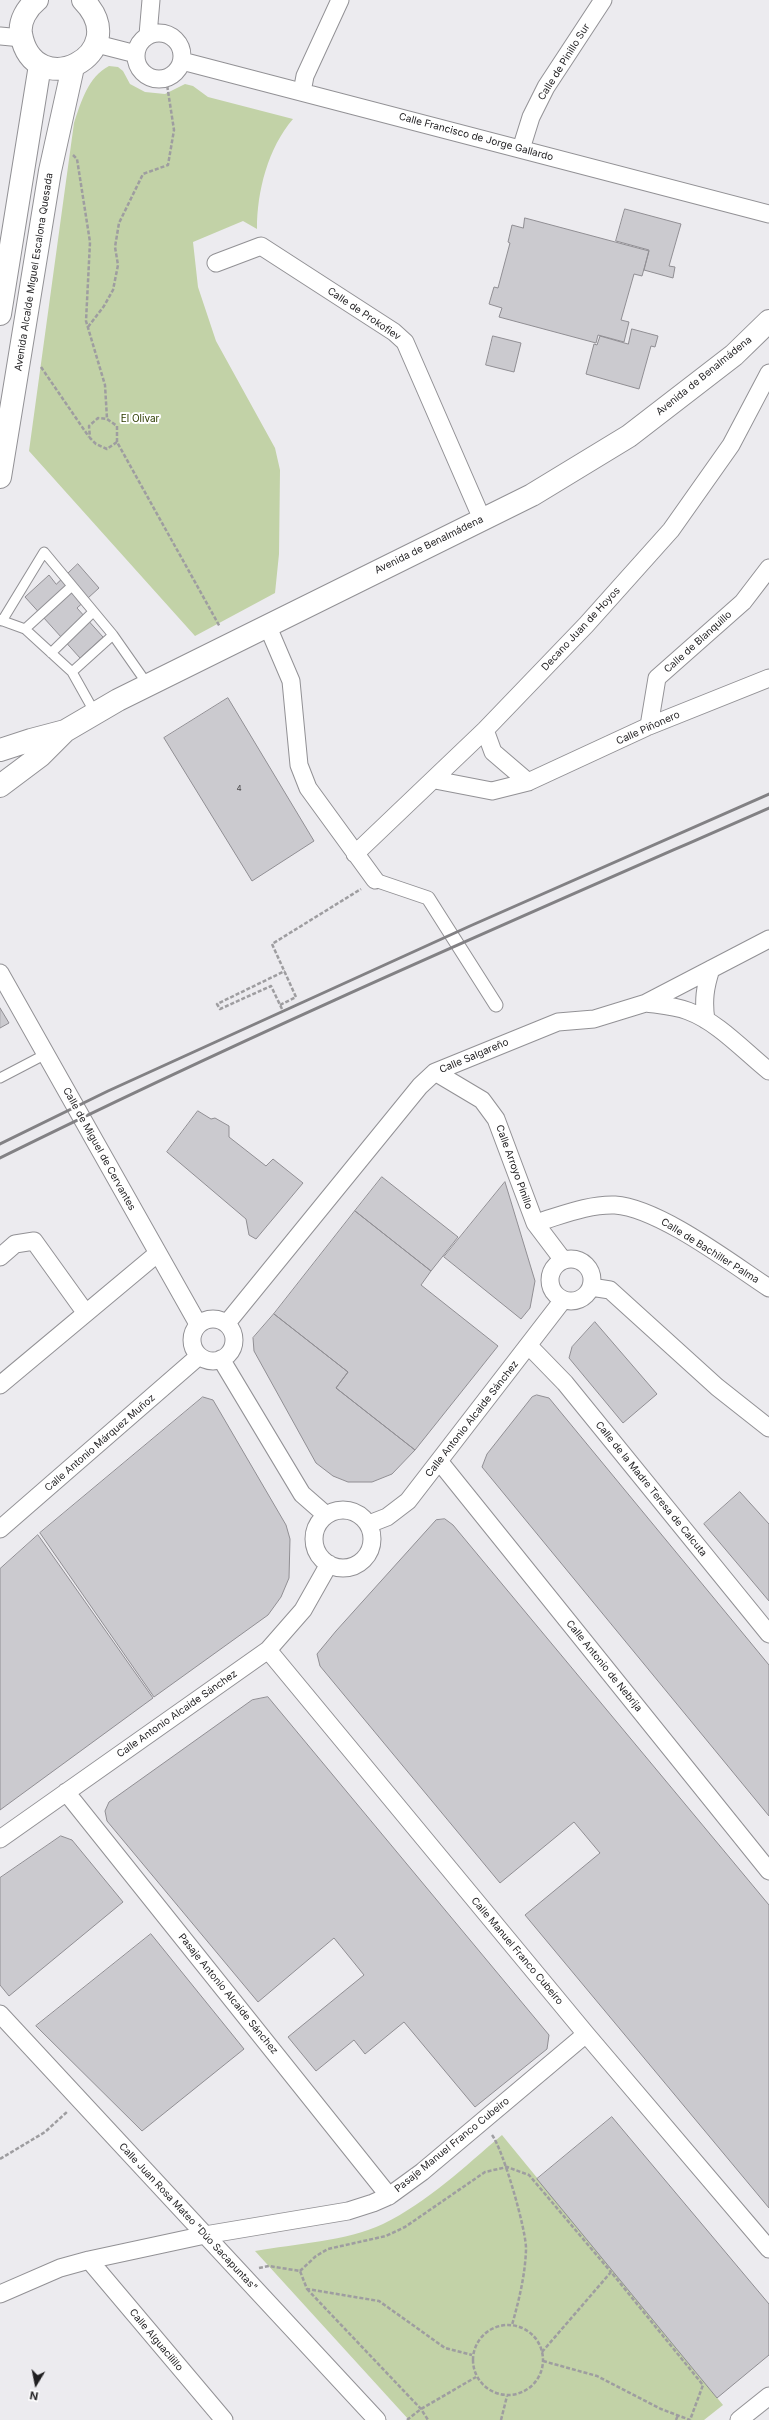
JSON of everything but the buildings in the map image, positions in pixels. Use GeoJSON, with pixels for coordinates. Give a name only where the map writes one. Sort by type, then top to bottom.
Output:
{"type":"FeatureCollection","features":[{"type":"Feature","properties":{"kind":"main road"},"geometry":{"type":"LineString","coordinates":[[37,0],[30,6],[25,14],[20,30],[22,38],[28,55],[40,65],[56,70],[73,67],[90,56],[97,44],[98,25],[89,3]]}},
{"type":"Feature","properties":{"kind":"main road"},"geometry":{"type":"LineString","coordinates":[[0,314],[40,65]]}},
{"type":"Feature","properties":{"kind":"main road","name":"Avenida Alcalde Miguel Escalona Quesada"},"geometry":{"type":"LineString","coordinates":[[0,477],[50,171],[73,67]]}},
{"type":"Feature","properties":{"kind":"main road","name":"Avenida de Benalmádena"},"geometry":{"type":"LineString","coordinates":[[0,786],[40,756],[65,731],[148,684],[268,627],[532,495],[629,436],[768,328]]}},
{"type":"Feature","properties":{"kind":"main road","name":"Avenida de Benalmádena"},"geometry":{"type":"LineString","coordinates":[[0,750],[65,731]]}},
{"type":"Feature","properties":{"kind":"street"},"geometry":{"type":"LineString","coordinates":[[148,36],[151,0]]}},
{"type":"Feature","properties":{"kind":"street"},"geometry":{"type":"LineString","coordinates":[[302,92],[306,76],[340,0]]}},
{"type":"Feature","properties":{"kind":"street","name":"Calle de Pinillo Sur"},"geometry":{"type":"LineString","coordinates":[[522,149],[531,116],[546,87],[603,0]]}},
{"type":"Feature","properties":{"kind":"street"},"geometry":{"type":"LineString","coordinates":[[156,33],[171,36],[181,48],[182,61],[173,75],[158,79],[146,75],[140,70],[136,54],[142,41],[148,36],[156,33]]}},
{"type":"Feature","properties":{"kind":"street"},"geometry":{"type":"LineString","coordinates":[[0,36],[22,38]]}},
{"type":"Feature","properties":{"kind":"street"},"geometry":{"type":"LineString","coordinates":[[97,44],[136,54]]}},
{"type":"Feature","properties":{"kind":"street","name":"Calle Francisco de Jorge Gallardo"},"geometry":{"type":"LineString","coordinates":[[182,61],[768,214]]}},
{"type":"Feature","properties":{"kind":"street","name":"Calle de Prokofiev"},"geometry":{"type":"LineString","coordinates":[[216,263],[261,246],[394,332],[405,342],[482,520]]}},
{"type":"Feature","properties":{"kind":"street","name":"Decano Juan de Hoyos"},"geometry":{"type":"LineString","coordinates":[[355,854],[435,780],[485,730],[586,625],[671,530],[731,445],[769,373]]}},
{"type":"Feature","properties":{"kind":"street","name":"Calle de Blanquillo"},"geometry":{"type":"LineString","coordinates":[[649,726],[657,678],[743,602],[769,568]]}},
{"type":"Feature","properties":{"kind":"street"},"geometry":{"type":"LineString","coordinates":[[268,627],[291,681],[299,765],[308,788],[375,880],[428,898],[496,1005]]}},
{"type":"Feature","properties":{"kind":"street","name":"Calle Piñonero"},"geometry":{"type":"LineString","coordinates":[[435,780],[492,791],[528,782],[649,726],[769,678]]}},
{"type":"Feature","properties":{"kind":"street"},"geometry":{"type":"LineString","coordinates":[[485,730],[493,752],[528,782]]}},
{"type":"Feature","properties":{"kind":"street","name":"Calle Salgareño"},"geometry":{"type":"LineString","coordinates":[[227,1323],[415,1092],[435,1072],[558,1022],[594,1019],[646,1003],[769,939]]}},
{"type":"Feature","properties":{"kind":"street"},"geometry":{"type":"LineString","coordinates":[[706,1020],[704,1004],[705,987],[711,968]]}},
{"type":"Feature","properties":{"kind":"street","name":"Calle de Miguel de Cervantes"},"geometry":{"type":"LineString","coordinates":[[0,973],[198,1324]]}},
{"type":"Feature","properties":{"kind":"street"},"geometry":{"type":"LineString","coordinates":[[646,1003],[671,1006],[688,1011],[706,1020],[769,1071]]}},
{"type":"Feature","properties":{"kind":"street","name":"Calle Arroyo Pinillo"},"geometry":{"type":"LineString","coordinates":[[435,1072],[482,1100],[496,1119],[535,1223],[563,1260]]}},
{"type":"Feature","properties":{"kind":"street","name":"Calle de Bachiller Palma"},"geometry":{"type":"LineString","coordinates":[[535,1223],[582,1209],[615,1205],[655,1216],[769,1288]]}},
{"type":"Feature","properties":{"kind":"street"},"geometry":{"type":"LineString","coordinates":[[0,1257],[15,1244],[34,1242],[85,1312]]}},
{"type":"Feature","properties":{"kind":"street"},"geometry":{"type":"LineString","coordinates":[[0,1385],[85,1312],[158,1253]]}},
{"type":"Feature","properties":{"kind":"street"},"geometry":{"type":"LineString","coordinates":[[570,1259],[583,1262],[592,1273],[592,1287],[583,1298],[577,1301],[563,1300],[552,1290],[550,1284],[552,1270],[563,1260],[570,1259]]}},
{"type":"Feature","properties":{"kind":"street"},"geometry":{"type":"LineString","coordinates":[[592,1287],[610,1290],[716,1387],[769,1428]]}},
{"type":"Feature","properties":{"kind":"street","name":"Calle Antonio Alcaide Sánchez"},"geometry":{"type":"LineString","coordinates":[[369,1524],[387,1518],[408,1501],[563,1300]]}},
{"type":"Feature","properties":{"kind":"street"},"geometry":{"type":"LineString","coordinates":[[209,1318],[227,1323],[231,1329],[234,1343],[227,1355],[221,1359],[210,1361],[199,1356],[192,1344],[194,1330],[198,1324],[209,1318]]}},
{"type":"Feature","properties":{"kind":"street","name":"Calle de la Madre Teresa de Calcuta"},"geometry":{"type":"LineString","coordinates":[[529,1346],[565,1383],[769,1634]]}},
{"type":"Feature","properties":{"kind":"street","name":"Calle Antonio Márquez Muñoz"},"geometry":{"type":"LineString","coordinates":[[0,1530],[199,1356]]}},
{"type":"Feature","properties":{"kind":"street"},"geometry":{"type":"LineString","coordinates":[[221,1359],[302,1494],[326,1515]]}},
{"type":"Feature","properties":{"kind":"street","name":"Calle Antonio de Nebrija"},"geometry":{"type":"LineString","coordinates":[[439,1461],[769,1869]]}},
{"type":"Feature","properties":{"kind":"street"},"geometry":{"type":"LineString","coordinates":[[335,1511],[353,1512],[362,1516],[369,1524],[372,1542],[365,1558],[358,1564],[338,1568],[329,1564],[317,1550],[314,1540],[315,1531],[326,1515],[335,1511]]}},
{"type":"Feature","properties":{"kind":"street","name":"Calle Antonio Alcaide Sánchez"},"geometry":{"type":"LineString","coordinates":[[0,1839],[268,1650],[303,1610],[329,1564]]}},
{"type":"Feature","properties":{"kind":"street","name":"Calle Manuel Franco Cubeiro"},"geometry":{"type":"LineString","coordinates":[[268,1650],[586,2034],[769,2249]]}},
{"type":"Feature","properties":{"kind":"street","name":"Pasaje Antonio Alcaide Sánchez"},"geometry":{"type":"LineString","coordinates":[[66,1792],[389,2196]]}},
{"type":"Feature","properties":{"kind":"street","name":"Calle Juan Rosa Mateo \"Dúo Sacapuntas\""},"geometry":{"type":"LineString","coordinates":[[0,2014],[377,2420]]}},
{"type":"Feature","properties":{"kind":"street","name":"Pasaje Manuel Franco Cubeiro"},"geometry":{"type":"LineString","coordinates":[[205,2235],[348,2211],[389,2196],[422,2172],[586,2034]]}},
{"type":"Feature","properties":{"kind":"street"},"geometry":{"type":"LineString","coordinates":[[0,2294],[60,2268],[89,2260],[205,2235]]}},
{"type":"Feature","properties":{"kind":"street","name":"Calle Alguacilillo"},"geometry":{"type":"LineString","coordinates":[[89,2260],[224,2420]]}},
{"type":"Feature","properties":{"kind":"street"},"geometry":{"type":"LineString","coordinates":[[739,2420],[769,2396]]}},
{"type":"Feature","properties":{"kind":"lane"},"geometry":{"type":"LineString","coordinates":[[95,713],[72,672],[25,629],[1,621],[44,552],[113,635],[148,684]]}},
{"type":"Feature","properties":{"kind":"lane"},"geometry":{"type":"LineString","coordinates":[[25,629],[72,586]]}},
{"type":"Feature","properties":{"kind":"lane"},"geometry":{"type":"LineString","coordinates":[[51,653],[94,612]]}},
{"type":"Feature","properties":{"kind":"lane"},"geometry":{"type":"LineString","coordinates":[[72,672],[113,635]]}},
{"type":"Feature","properties":{"kind":"lane"},"geometry":{"type":"LineString","coordinates":[[0,1078],[46,1054]]}},
{"type":"Feature","properties":{"kind":"path"},"geometry":{"type":"LineString","coordinates":[[88,328],[104,306],[113,290],[118,264],[115,247],[119,223],[143,174],[168,165],[174,130],[166,78]]}},
{"type":"Feature","properties":{"kind":"path"},"geometry":{"type":"LineString","coordinates":[[57,140],[77,159],[81,188],[88,216],[90,242],[87,301],[88,328],[104,385],[107,419]]}},
{"type":"Feature","properties":{"kind":"path"},"geometry":{"type":"LineString","coordinates":[[41,367],[90,438],[96,444],[107,449],[117,442]]}},
{"type":"Feature","properties":{"kind":"path"},"geometry":{"type":"LineString","coordinates":[[90,438],[89,426],[98,418],[107,419],[117,426],[117,442],[230,645]]}},
{"type":"Feature","properties":{"kind":"path"},"geometry":{"type":"LineString","coordinates":[[280,1005],[296,997],[272,944],[375,880]]}},
{"type":"Feature","properties":{"kind":"path"},"geometry":{"type":"LineString","coordinates":[[282,1009],[271,986],[220,1009],[217,1004],[285,971]]}},
{"type":"Feature","properties":{"kind":"path"},"geometry":{"type":"LineString","coordinates":[[0,2159],[45,2132],[80,2100]]}},
{"type":"Feature","properties":{"kind":"path"},"geometry":{"type":"LineString","coordinates":[[482,2122],[496,2140],[507,2168],[526,2248],[522,2292],[512,2325]]}},
{"type":"Feature","properties":{"kind":"path"},"geometry":{"type":"LineString","coordinates":[[300,2271],[316,2256],[328,2250],[386,2236],[405,2227],[484,2172],[507,2168],[529,2176],[703,2385],[690,2420],[597,2376],[543,2361]]}},
{"type":"Feature","properties":{"kind":"path"},"geometry":{"type":"LineString","coordinates":[[239,2271],[269,2266],[300,2271]]}},
{"type":"Feature","properties":{"kind":"path"},"geometry":{"type":"LineString","coordinates":[[300,2271],[307,2289],[421,2409],[428,2420]]}},
{"type":"Feature","properties":{"kind":"path"},"geometry":{"type":"LineString","coordinates":[[542,2352],[610,2272]]}},
{"type":"Feature","properties":{"kind":"path"},"geometry":{"type":"LineString","coordinates":[[307,2289],[379,2301],[445,2348],[472,2355]]}},
{"type":"Feature","properties":{"kind":"path"},"geometry":{"type":"LineString","coordinates":[[512,2325],[525,2329],[532,2335],[542,2352],[543,2361],[538,2380],[532,2387],[523,2393],[507,2396],[492,2392],[482,2386],[476,2377],[472,2366],[472,2355],[476,2345],[488,2331],[497,2326],[512,2325]]}},
{"type":"Feature","properties":{"kind":"path"},"geometry":{"type":"LineString","coordinates":[[407,2420],[421,2409],[476,2377]]}},
{"type":"Feature","properties":{"kind":"path"},"geometry":{"type":"LineString","coordinates":[[501,2420],[507,2396]]}},
{"type":"Feature","properties":{"kind":"path"},"geometry":{"type":"LineString","coordinates":[[676,2420],[678,2415]]}},
{"type":"Feature","properties":{"kind":"green space","name":"El Olivar"},"geometry":{"type":"Polygon","coordinates":[[[109,66],[118,67],[123,71],[130,84],[145,92],[165,94],[185,84],[193,86],[208,97],[293,119],[284,130],[277,143],[266,171],[259,200],[257,229],[243,221],[193,242],[198,287],[216,341],[275,448],[280,470],[279,554],[275,593],[195,636],[29,451],[74,123],[86,91],[96,77],[109,66]]]}},
{"type":"Feature","properties":{"kind":"green space"},"geometry":{"type":"Polygon","coordinates":[[[502,2135],[723,2405],[704,2420],[409,2420],[255,2251],[337,2238],[369,2230],[383,2224],[430,2195],[502,2135]]]}},
{"type":"Feature","properties":{"kind":"railway"},"geometry":{"type":"LineString","coordinates":[[0,1144],[108,1091],[470,926],[769,794]]}},
{"type":"Feature","properties":{"kind":"railway"},"geometry":{"type":"LineString","coordinates":[[0,1158],[190,1066],[286,1022],[479,935],[769,808]]}}]}
